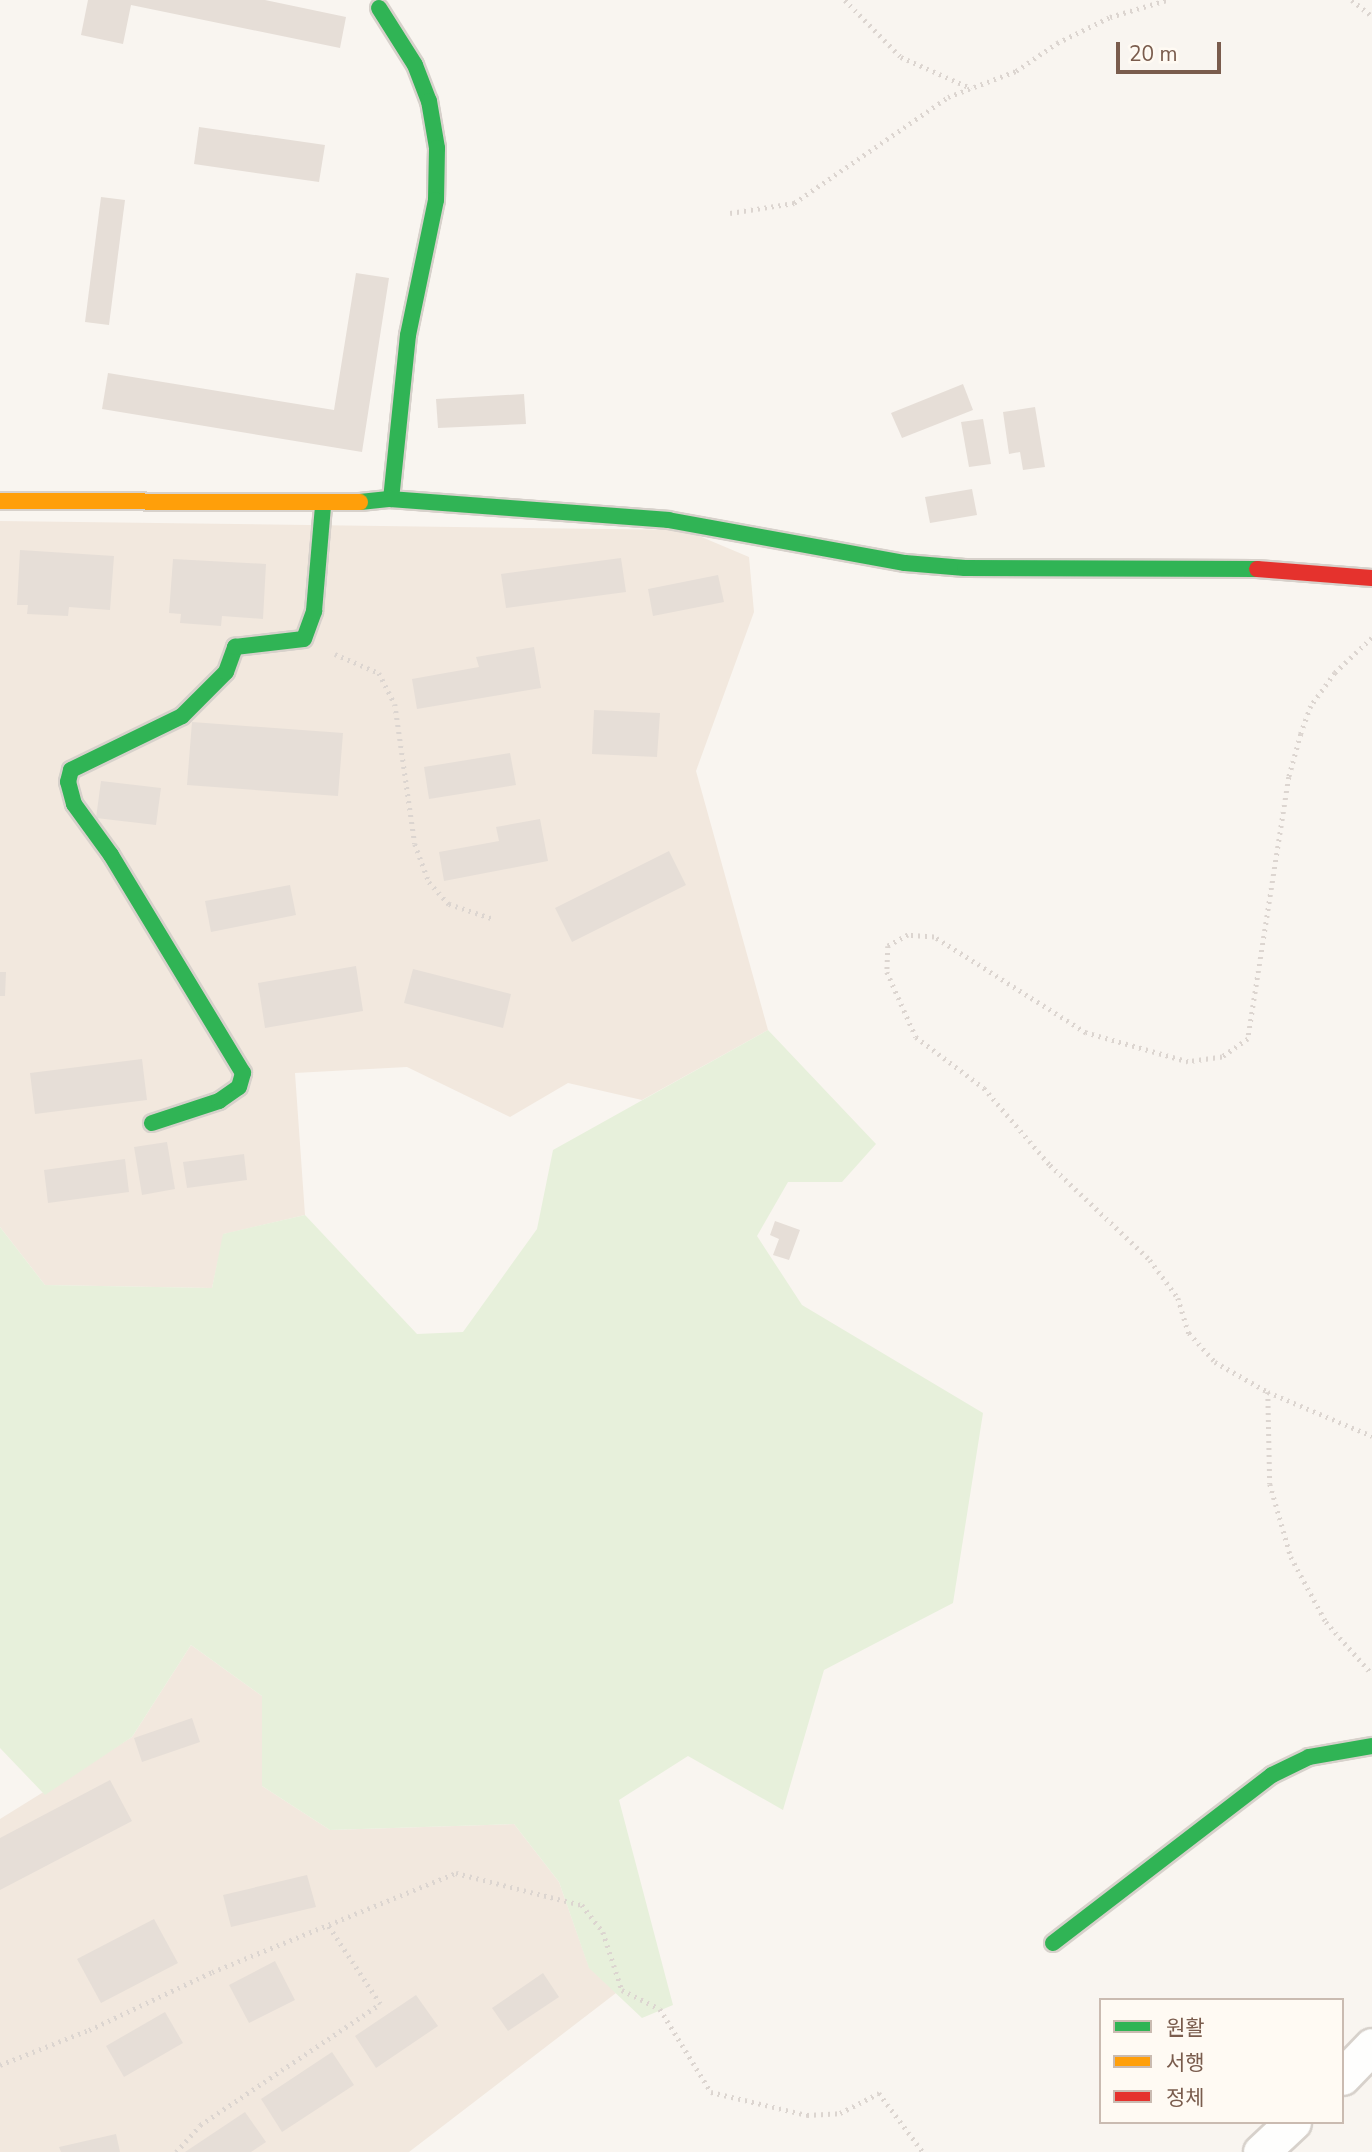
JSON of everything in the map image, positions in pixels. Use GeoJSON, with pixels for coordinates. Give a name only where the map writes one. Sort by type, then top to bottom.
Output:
{"type":"FeatureCollection","features":[{"type":"Feature","properties":{"kind":"street"},"geometry":{"type":"LineString","coordinates":[[379,8],[415,65],[429,101],[437,148],[436,200],[408,335],[391,499]]}},
{"type":"Feature","properties":{"kind":"street"},"geometry":{"type":"LineString","coordinates":[[0,501],[323,505],[391,499],[668,520],[905,563],[964,568],[1228,567],[1372,578]]}},
{"type":"Feature","properties":{"kind":"street"},"geometry":{"type":"LineString","coordinates":[[152,1123],[219,1101],[239,1087],[243,1073],[111,855],[74,804],[68,782],[71,770],[182,716],[226,673],[235,647],[274,646],[304,639],[314,611],[323,505]]}},
{"type":"Feature","properties":{"kind":"street"},"geometry":{"type":"LineString","coordinates":[[1053,1943],[1272,1775],[1309,1757],[1372,1746]]}},
{"type":"Feature","properties":{"kind":"street"},"geometry":{"type":"LineString","coordinates":[[1344,2075],[1372,2046]]}},
{"type":"Feature","properties":{"kind":"street"},"geometry":{"type":"LineString","coordinates":[[1261,2152],[1291,2124]]}},
{"type":"Feature","properties":{"kind":"path"},"geometry":{"type":"LineString","coordinates":[[845,0],[901,57],[971,88]]}},
{"type":"Feature","properties":{"kind":"path"},"geometry":{"type":"LineString","coordinates":[[730,213],[794,203],[919,116],[971,88],[1016,71],[1057,43],[1110,17],[1167,0]]}},
{"type":"Feature","properties":{"kind":"path"},"geometry":{"type":"LineString","coordinates":[[1352,0],[1372,16]]}},
{"type":"Feature","properties":{"kind":"path"},"geometry":{"type":"LineString","coordinates":[[1372,638],[1335,673],[1311,706],[1301,734],[1289,777],[1248,1040],[1222,1057],[1188,1062],[1086,1033],[934,937],[908,935],[888,946],[887,972],[916,1037],[984,1088],[1050,1165],[1150,1260],[1178,1298],[1189,1333],[1215,1362],[1268,1392],[1372,1436]]}},
{"type":"Feature","properties":{"kind":"path"},"geometry":{"type":"LineString","coordinates":[[304,639],[379,673],[395,704],[415,844],[429,882],[449,904],[494,919]]}},
{"type":"Feature","properties":{"kind":"path"},"geometry":{"type":"LineString","coordinates":[[1268,1392],[1270,1484],[1291,1557],[1325,1622],[1372,1674]]}},
{"type":"Feature","properties":{"kind":"path"},"geometry":{"type":"LineString","coordinates":[[0,2065],[327,1924],[457,1873],[582,1905],[603,1931],[622,1990],[660,2009],[710,2092],[807,2115],[839,2113],[879,2092],[923,2152]]}},
{"type":"Feature","properties":{"kind":"path"},"geometry":{"type":"LineString","coordinates":[[176,2152],[200,2125],[380,2004],[327,1924]]}},
{"type":"Feature","properties":{"kind":"shaded area"},"geometry":{"type":"Polygon","coordinates":[[[0,521],[685,530],[749,557],[754,612],[696,771],[768,1030],[642,1100],[568,1083],[510,1117],[407,1067],[295,1073],[305,1215],[224,1234],[212,1288],[45,1285],[0,1227],[0,521]]]}},
{"type":"Feature","properties":{"kind":"shaded area"},"geometry":{"type":"Polygon","coordinates":[[[191,1645],[262,1696],[262,1786],[330,1830],[514,1824],[559,1882],[589,1967],[616,1993],[409,2152],[0,2152],[0,1819],[132,1737],[191,1645]]]}},
{"type":"Feature","properties":{"kind":"green space"},"geometry":{"type":"Polygon","coordinates":[[[768,1030],[876,1144],[842,1182],[788,1182],[757,1236],[802,1305],[983,1413],[953,1603],[824,1670],[783,1810],[688,1756],[619,1800],[673,2005],[642,2018],[589,1968],[559,1882],[514,1824],[330,1830],[262,1786],[262,1696],[191,1645],[132,1737],[45,1795],[0,1748],[0,1227],[45,1285],[212,1288],[223,1234],[305,1215],[417,1334],[463,1332],[537,1229],[553,1150],[768,1030]]]}},
{"type":"Feature","properties":{"kind":"building"},"geometry":{"type":"Polygon","coordinates":[[[88,0],[265,0],[346,17],[340,48],[131,5],[123,44],[81,35],[88,0]]]}},
{"type":"Feature","properties":{"kind":"building"},"geometry":{"type":"Polygon","coordinates":[[[199,127],[325,145],[319,182],[194,164],[199,127]]]}},
{"type":"Feature","properties":{"kind":"building"},"geometry":{"type":"Polygon","coordinates":[[[101,197],[125,200],[109,325],[85,322],[101,197]]]}},
{"type":"Feature","properties":{"kind":"building"},"geometry":{"type":"Polygon","coordinates":[[[356,273],[389,278],[362,452],[102,409],[108,373],[334,410],[356,273]]]}},
{"type":"Feature","properties":{"kind":"building"},"geometry":{"type":"Polygon","coordinates":[[[963,384],[973,410],[902,438],[891,413],[963,384]]]}},
{"type":"Feature","properties":{"kind":"building"},"geometry":{"type":"Polygon","coordinates":[[[524,394],[526,424],[438,428],[436,399],[524,394]]]}},
{"type":"Feature","properties":{"kind":"building"},"geometry":{"type":"Polygon","coordinates":[[[1035,407],[1045,467],[1023,470],[1020,452],[1009,454],[1003,412],[1035,407]]]}},
{"type":"Feature","properties":{"kind":"building"},"geometry":{"type":"Polygon","coordinates":[[[983,419],[991,464],[969,467],[961,422],[983,419]]]}},
{"type":"Feature","properties":{"kind":"building"},"geometry":{"type":"Polygon","coordinates":[[[972,489],[977,515],[930,523],[925,497],[972,489]]]}},
{"type":"Feature","properties":{"kind":"building"},"geometry":{"type":"Polygon","coordinates":[[[20,550],[114,556],[110,610],[69,607],[68,616],[27,614],[28,605],[17,605],[20,550]]]}},
{"type":"Feature","properties":{"kind":"building"},"geometry":{"type":"Polygon","coordinates":[[[621,558],[626,592],[506,608],[501,574],[621,558]]]}},
{"type":"Feature","properties":{"kind":"building"},"geometry":{"type":"Polygon","coordinates":[[[173,559],[266,564],[263,619],[222,616],[221,626],[180,623],[181,614],[169,613],[173,559]]]}},
{"type":"Feature","properties":{"kind":"building"},"geometry":{"type":"Polygon","coordinates":[[[718,575],[724,602],[653,616],[648,589],[718,575]]]}},
{"type":"Feature","properties":{"kind":"building"},"geometry":{"type":"Polygon","coordinates":[[[534,647],[541,688],[417,709],[412,679],[479,667],[476,657],[534,647]]]}},
{"type":"Feature","properties":{"kind":"building"},"geometry":{"type":"Polygon","coordinates":[[[594,710],[660,713],[657,757],[592,754],[594,710]]]}},
{"type":"Feature","properties":{"kind":"building"},"geometry":{"type":"Polygon","coordinates":[[[192,722],[343,733],[338,796],[187,785],[192,722]]]}},
{"type":"Feature","properties":{"kind":"building"},"geometry":{"type":"Polygon","coordinates":[[[510,753],[516,785],[429,799],[424,767],[510,753]]]}},
{"type":"Feature","properties":{"kind":"building"},"geometry":{"type":"Polygon","coordinates":[[[101,781],[161,788],[156,825],[96,818],[101,781]]]}},
{"type":"Feature","properties":{"kind":"building"},"geometry":{"type":"Polygon","coordinates":[[[540,819],[548,861],[444,881],[439,852],[499,841],[496,827],[540,819]]]}},
{"type":"Feature","properties":{"kind":"building"},"geometry":{"type":"Polygon","coordinates":[[[669,851],[686,885],[572,942],[555,908],[669,851]]]}},
{"type":"Feature","properties":{"kind":"building"},"geometry":{"type":"Polygon","coordinates":[[[290,885],[296,915],[211,932],[205,901],[290,885]]]}},
{"type":"Feature","properties":{"kind":"building"},"geometry":{"type":"Polygon","coordinates":[[[356,966],[363,1011],[265,1028],[258,983],[356,966]]]}},
{"type":"Feature","properties":{"kind":"building"},"geometry":{"type":"Polygon","coordinates":[[[413,969],[511,994],[503,1028],[404,1003],[413,969]]]}},
{"type":"Feature","properties":{"kind":"building"},"geometry":{"type":"Polygon","coordinates":[[[0,972],[6,972],[5,996],[0,996],[0,972]]]}},
{"type":"Feature","properties":{"kind":"building"},"geometry":{"type":"Polygon","coordinates":[[[142,1059],[147,1100],[35,1114],[30,1073],[142,1059]]]}},
{"type":"Feature","properties":{"kind":"building"},"geometry":{"type":"Polygon","coordinates":[[[167,1142],[175,1189],[142,1195],[134,1147],[167,1142]]]}},
{"type":"Feature","properties":{"kind":"building"},"geometry":{"type":"Polygon","coordinates":[[[244,1154],[247,1180],[187,1188],[183,1162],[244,1154]]]}},
{"type":"Feature","properties":{"kind":"building"},"geometry":{"type":"Polygon","coordinates":[[[125,1159],[129,1192],[48,1203],[44,1170],[125,1159]]]}},
{"type":"Feature","properties":{"kind":"building"},"geometry":{"type":"Polygon","coordinates":[[[775,1221],[800,1230],[789,1260],[773,1255],[779,1239],[770,1235],[775,1221]]]}},
{"type":"Feature","properties":{"kind":"building"},"geometry":{"type":"Polygon","coordinates":[[[192,1718],[200,1742],[142,1762],[134,1738],[192,1718]]]}},
{"type":"Feature","properties":{"kind":"building"},"geometry":{"type":"Polygon","coordinates":[[[110,1780],[132,1821],[0,1890],[0,1838],[110,1780]]]}},
{"type":"Feature","properties":{"kind":"building"},"geometry":{"type":"Polygon","coordinates":[[[307,1875],[316,1907],[231,1927],[223,1895],[307,1875]]]}},
{"type":"Feature","properties":{"kind":"building"},"geometry":{"type":"Polygon","coordinates":[[[154,1919],[178,1963],[101,2003],[77,1959],[154,1919]]]}},
{"type":"Feature","properties":{"kind":"building"},"geometry":{"type":"Polygon","coordinates":[[[275,1961],[295,2000],[249,2023],[229,1985],[275,1961]]]}},
{"type":"Feature","properties":{"kind":"building"},"geometry":{"type":"Polygon","coordinates":[[[543,1973],[559,1997],[508,2031],[492,2008],[543,1973]]]}},
{"type":"Feature","properties":{"kind":"building"},"geometry":{"type":"Polygon","coordinates":[[[416,1995],[438,2026],[376,2068],[355,2036],[416,1995]]]}},
{"type":"Feature","properties":{"kind":"building"},"geometry":{"type":"Polygon","coordinates":[[[165,2012],[183,2043],[124,2077],[106,2046],[165,2012]]]}},
{"type":"Feature","properties":{"kind":"building"},"geometry":{"type":"Polygon","coordinates":[[[332,2052],[354,2085],[282,2132],[261,2099],[332,2052]]]}},
{"type":"Feature","properties":{"kind":"building"},"geometry":{"type":"Polygon","coordinates":[[[245,2112],[266,2142],[251,2152],[185,2152],[245,2112]]]}},
{"type":"Feature","properties":{"kind":"building"},"geometry":{"type":"Polygon","coordinates":[[[116,2134],[120,2152],[61,2152],[59,2147],[116,2134]]]}},
{"type":"Feature","properties":{"kind":"traffic: fast"},"geometry":{"type":"LineString","coordinates":[[379,8],[415,65],[429,101],[437,148],[436,200],[408,335],[391,499]]}},
{"type":"Feature","properties":{"kind":"traffic: fast"},"geometry":{"type":"LineString","coordinates":[[360,502],[391,499],[668,520],[905,563],[965,568],[1257,569]]}},
{"type":"Feature","properties":{"kind":"traffic: fast"},"geometry":{"type":"LineString","coordinates":[[152,1123],[219,1101],[239,1087],[243,1073],[111,855],[74,804],[68,782],[71,770],[182,716],[226,672],[235,647],[304,639],[314,611],[323,505]]}},
{"type":"Feature","properties":{"kind":"traffic: fast"},"geometry":{"type":"LineString","coordinates":[[1053,1943],[1272,1775],[1309,1757],[1372,1746]]}},
{"type":"Feature","properties":{"kind":"traffic: slow"},"geometry":{"type":"LineString","coordinates":[[0,501],[360,502]]}},
{"type":"Feature","properties":{"kind":"traffic: jam"},"geometry":{"type":"LineString","coordinates":[[1257,569],[1372,578]]}}]}
